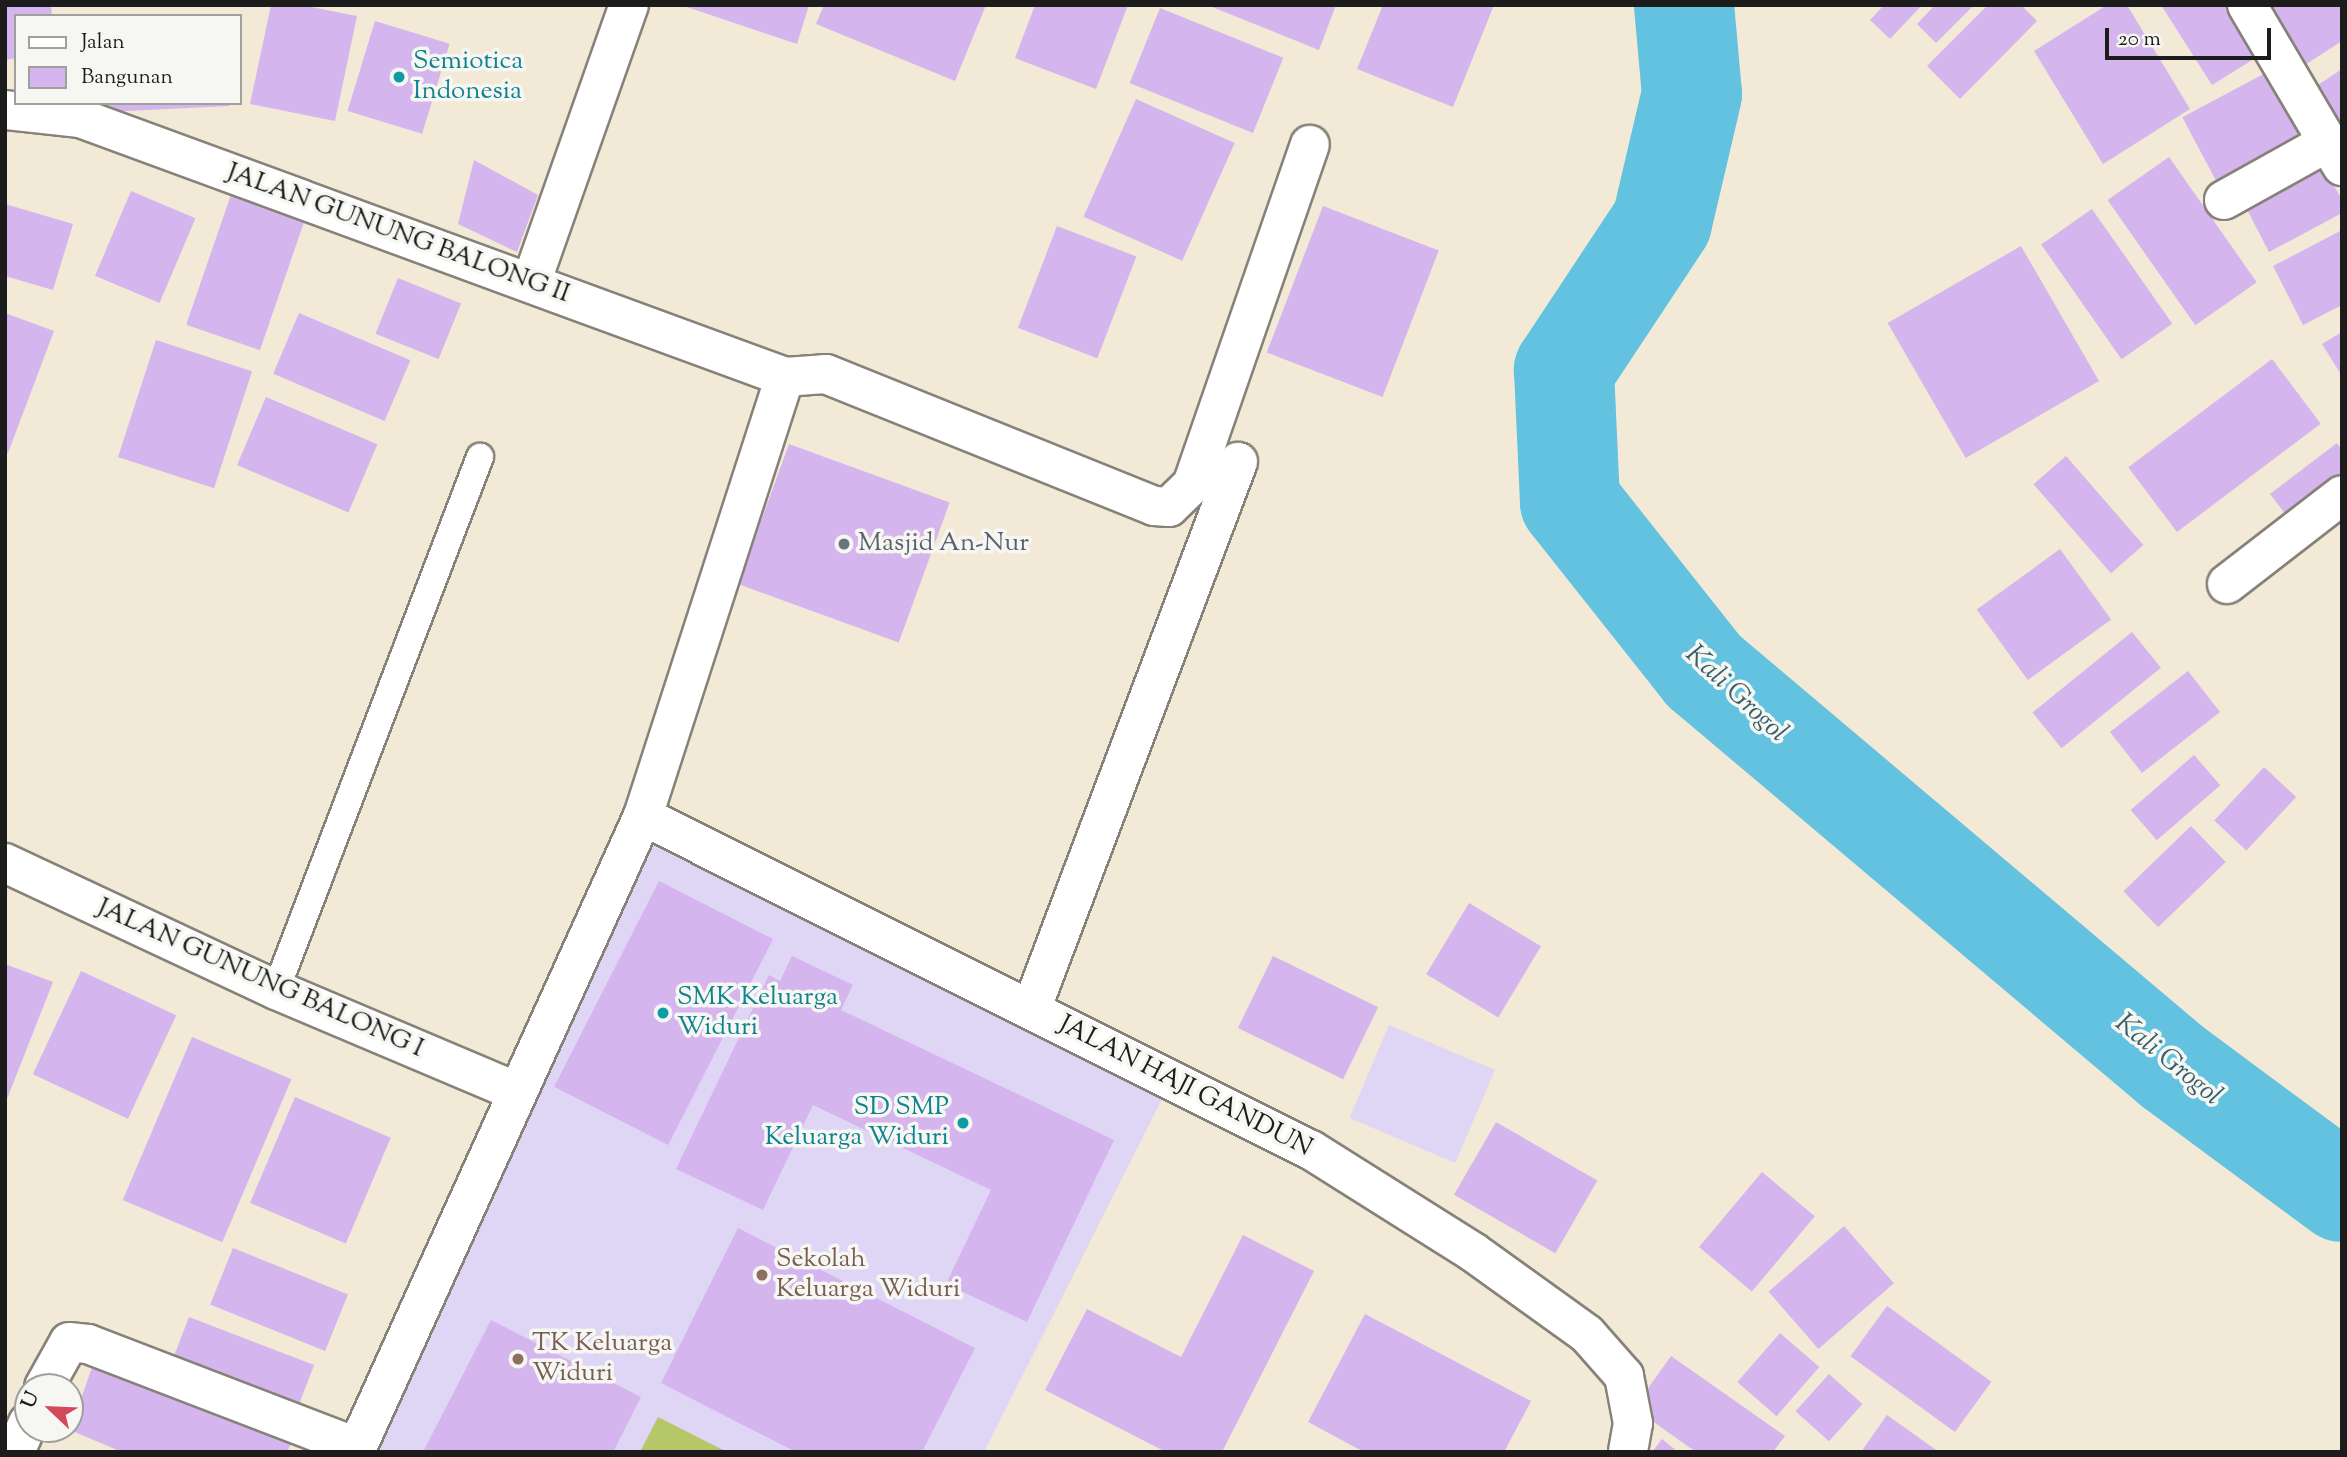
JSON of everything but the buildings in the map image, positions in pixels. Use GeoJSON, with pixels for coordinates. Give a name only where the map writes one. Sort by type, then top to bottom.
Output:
{"type":"FeatureCollection","features":[{"type":"Feature","properties":{"kind":"street"},"geometry":{"type":"LineString","coordinates":[[531,283],[629,5]]}},
{"type":"Feature","properties":{"kind":"street"},"geometry":{"type":"LineString","coordinates":[[2224,200],[2335,154],[2247,5]]}},
{"type":"Feature","properties":{"kind":"street","name":"JALAN GUNUNG BALONG II"},"geometry":{"type":"LineString","coordinates":[[5,110],[80,118],[785,377],[826,374],[1154,506],[1169,508],[1192,485],[1310,145]]}},
{"type":"Feature","properties":{"kind":"street"},"geometry":{"type":"LineString","coordinates":[[52,1373],[69,1342],[89,1344],[356,1449],[515,1091],[643,816],[785,377]]}},
{"type":"Feature","properties":{"kind":"street"},"geometry":{"type":"LineString","coordinates":[[1031,1010],[1238,462]]}},
{"type":"Feature","properties":{"kind":"street"},"geometry":{"type":"LineString","coordinates":[[2227,584],[2342,495]]}},
{"type":"Feature","properties":{"kind":"street","name":"JALAN HAJI GANDUN"},"geometry":{"type":"LineString","coordinates":[[643,816],[1311,1150],[1473,1252],[1587,1334],[1624,1376],[1633,1423],[1628,1452]]}},
{"type":"Feature","properties":{"kind":"street","name":"JALAN GUNUNG BALONG I"},"geometry":{"type":"LineString","coordinates":[[5,863],[276,990],[515,1091]]}},
{"type":"Feature","properties":{"kind":"lane"},"geometry":{"type":"LineString","coordinates":[[276,990],[480,457]]}},
{"type":"Feature","properties":{"kind":"shaded area","name":"Sekolah Keluarga Widuri"},"geometry":{"type":"Polygon","coordinates":[[[652,842],[1162,1099],[984,1452],[371,1452],[652,842]]]}},
{"type":"Feature","properties":{"kind":"shaded area"},"geometry":{"type":"Polygon","coordinates":[[[1389,1025],[1495,1070],[1455,1163],[1350,1118],[1389,1025]]]}},
{"type":"Feature","properties":{"kind":"green space"},"geometry":{"type":"Polygon","coordinates":[[[658,1417],[727,1452],[640,1452],[658,1417]]]}},
{"type":"Feature","properties":{"kind":"waterway","name":"Kali Grogol"},"geometry":{"type":"LineString","coordinates":[[1684,5],[1692,94],[1662,222],[1564,370],[1570,502],[1704,671],[2173,1067],[2342,1192]]}},
{"type":"Feature","properties":{"kind":"place","name":"Semiotica Indonesia"},"geometry":{"type":"Point","coordinates":[399,77]}},
{"type":"Feature","properties":{"kind":"place","name":"Masjid An-Nur"},"geometry":{"type":"Point","coordinates":[844,544]}},
{"type":"Feature","properties":{"kind":"place","name":"SMK Keluarga Widuri"},"geometry":{"type":"Point","coordinates":[663,1013]}},
{"type":"Feature","properties":{"kind":"place","name":"SD SMP Keluarga Widuri"},"geometry":{"type":"Point","coordinates":[963,1123]}},
{"type":"Feature","properties":{"kind":"place","name":"Sekolah Keluarga Widuri"},"geometry":{"type":"Point","coordinates":[762,1275]}},
{"type":"Feature","properties":{"kind":"place","name":"TK Keluarga Widuri"},"geometry":{"type":"Point","coordinates":[518,1359]}}]}
